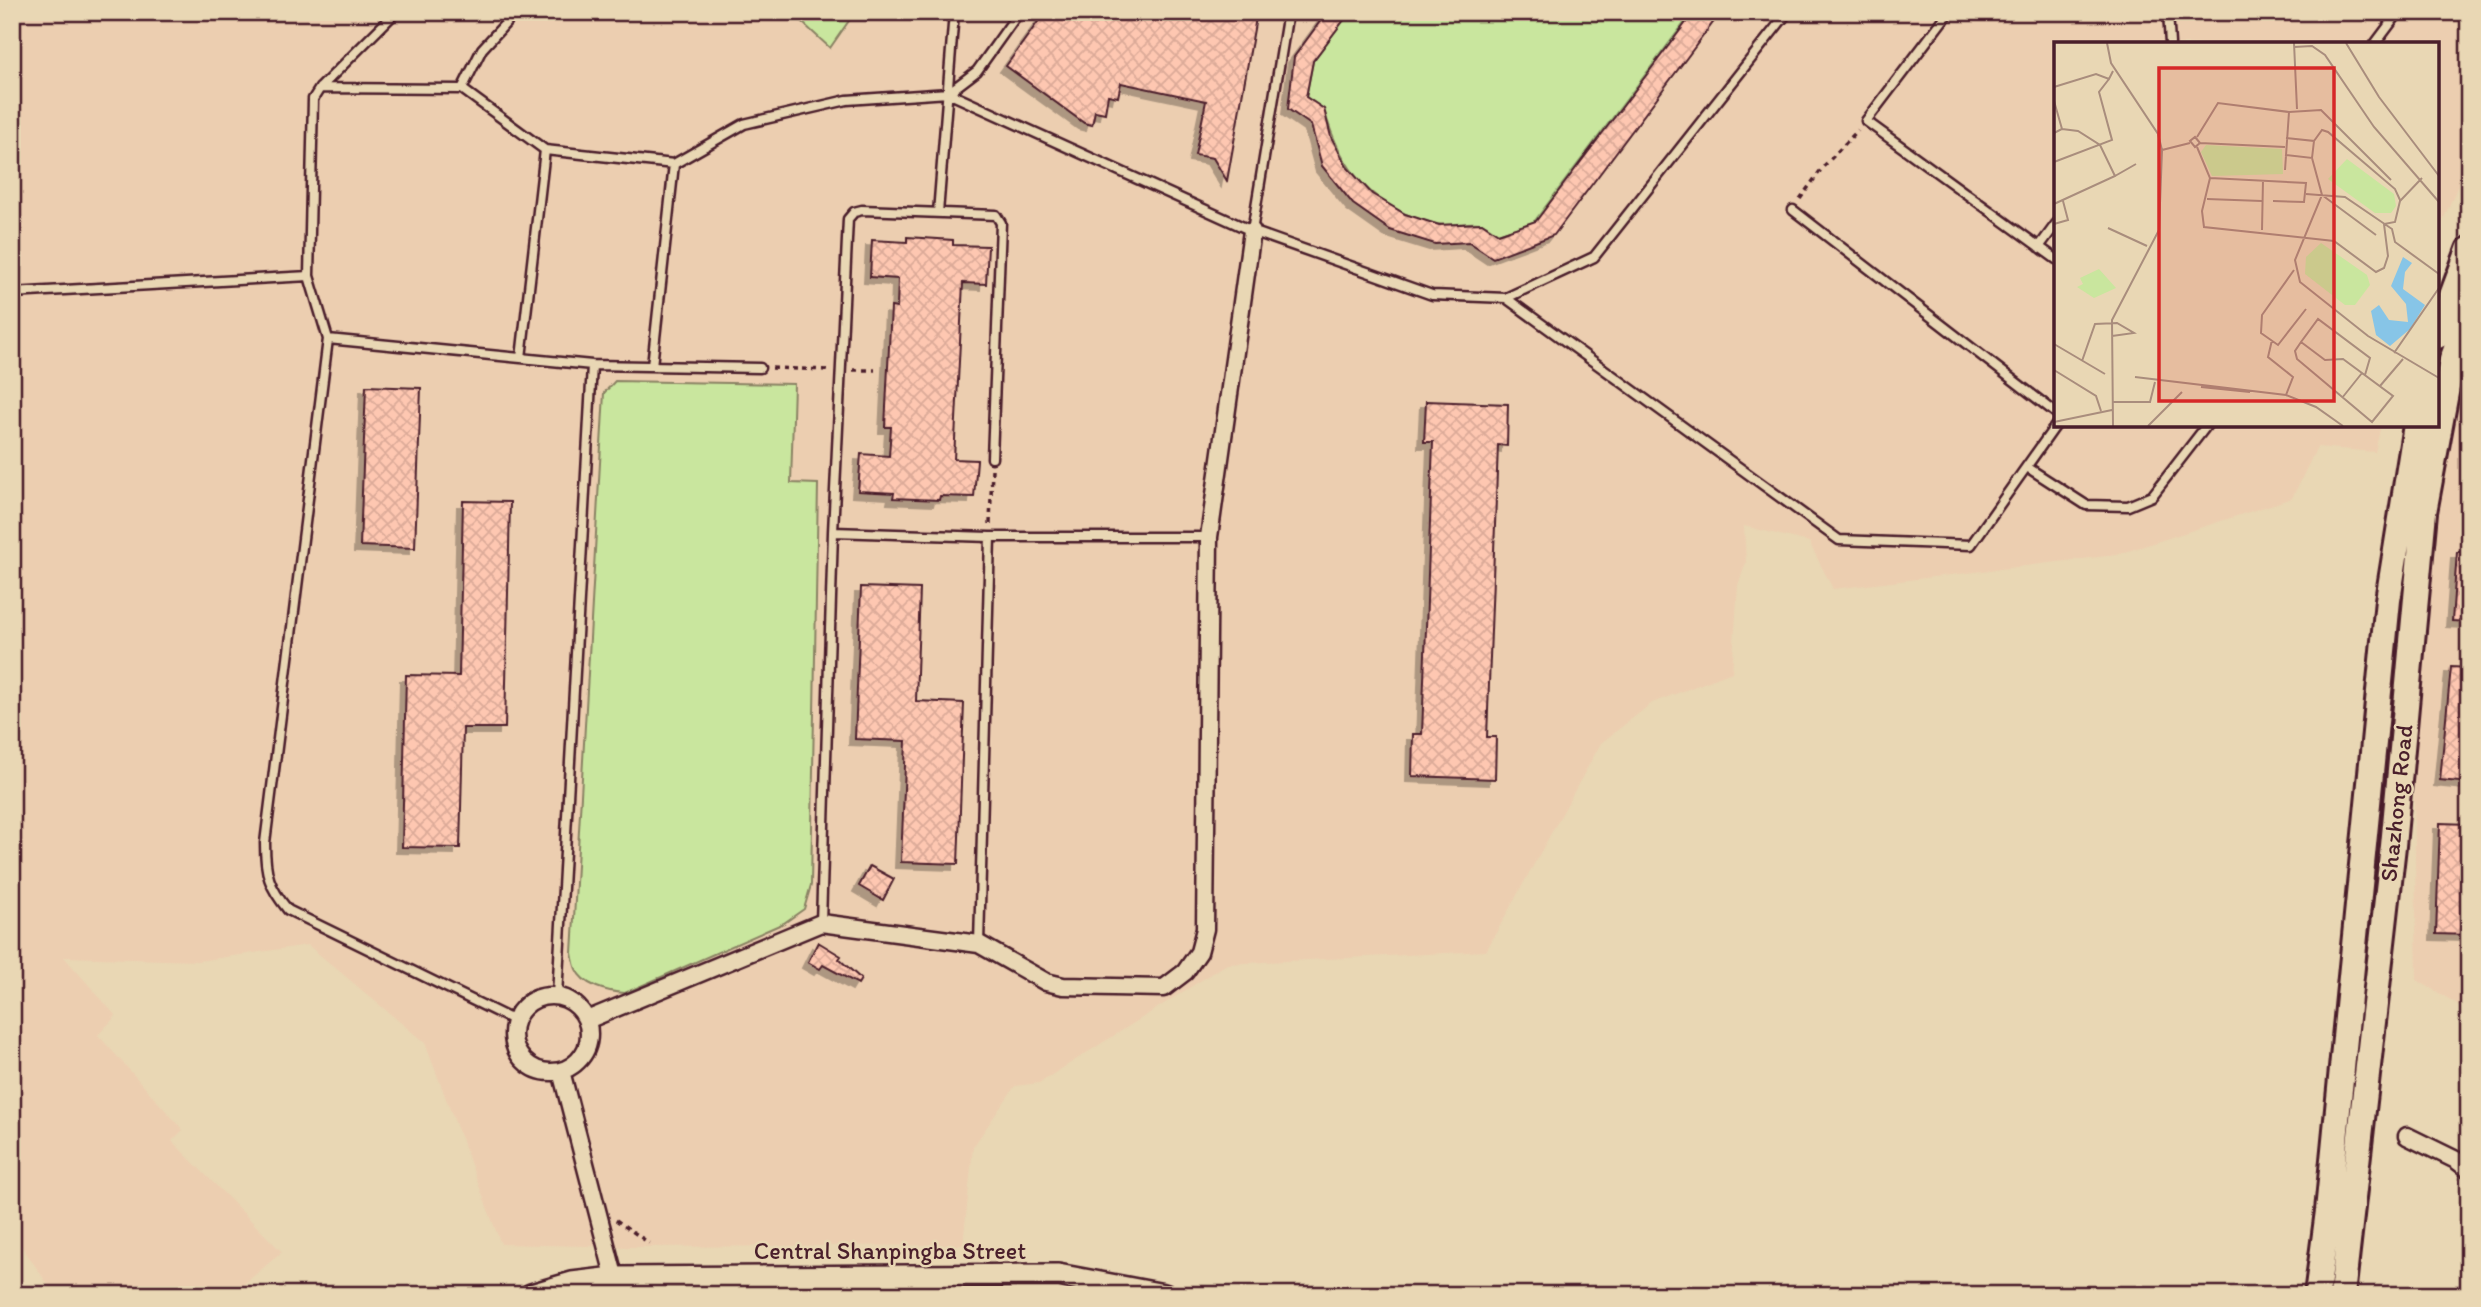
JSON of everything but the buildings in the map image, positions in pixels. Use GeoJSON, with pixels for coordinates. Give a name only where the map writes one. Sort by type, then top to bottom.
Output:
{"type":"FeatureCollection","features":[{"type":"Feature","properties":{"kind":"main road"},"geometry":{"type":"LineString","coordinates":[[2439,331],[2469,250]]}},
{"type":"Feature","properties":{"kind":"main road","name":"Shazhong Road"},"geometry":{"type":"LineString","coordinates":[[2342,1295],[2393,846],[2424,512],[2452,360],[2469,314]]}},
{"type":"Feature","properties":{"kind":"main road","name":"Shazhong Road"},"geometry":{"type":"LineString","coordinates":[[2317,1295],[2328,1210],[2388,600],[2416,427]]}},
{"type":"Feature","properties":{"kind":"main road","name":"Central Shanpingba Street"},"geometry":{"type":"LineString","coordinates":[[531,1295],[572,1283],[616,1286],[1058,1275],[1164,1295]]}},
{"type":"Feature","properties":{"kind":"street"},"geometry":{"type":"LineString","coordinates":[[587,1020],[821,923],[979,944],[1046,982],[1063,986],[1164,988],[1185,972],[1199,952],[1205,929],[1209,537],[1252,231]]}},
{"type":"Feature","properties":{"kind":"street"},"geometry":{"type":"LineString","coordinates":[[543,996],[557,996],[580,1008],[587,1020],[589,1033],[581,1058],[571,1067],[549,1072],[527,1064],[514,1045],[515,1021],[521,1010],[531,1001],[543,996]]}},
{"type":"Feature","properties":{"kind":"street"},"geometry":{"type":"LineString","coordinates":[[561,1071],[616,1286]]}},
{"type":"Feature","properties":{"kind":"street"},"geometry":{"type":"LineString","coordinates":[[2407,1136],[2456,1160],[2469,1170]]}},
{"type":"Feature","properties":{"kind":"lane"},"geometry":{"type":"LineString","coordinates":[[396,12],[320,88],[313,99],[309,276],[328,339],[265,844],[265,866],[272,891],[288,910],[515,1021]]}},
{"type":"Feature","properties":{"kind":"lane"},"geometry":{"type":"LineString","coordinates":[[462,89],[482,49],[516,12]]}},
{"type":"Feature","properties":{"kind":"lane"},"geometry":{"type":"LineString","coordinates":[[938,213],[954,12]]}},
{"type":"Feature","properties":{"kind":"lane"},"geometry":{"type":"LineString","coordinates":[[948,93],[977,71],[1019,12]]}},
{"type":"Feature","properties":{"kind":"lane"},"geometry":{"type":"LineString","coordinates":[[1252,231],[1288,12]]}},
{"type":"Feature","properties":{"kind":"lane"},"geometry":{"type":"LineString","coordinates":[[320,88],[462,89],[545,150],[674,164],[744,124],[847,100],[948,93],[1252,231],[1432,295],[1506,298],[1594,257],[1788,12]]}},
{"type":"Feature","properties":{"kind":"lane"},"geometry":{"type":"LineString","coordinates":[[1949,12],[1866,121],[2054,258]]}},
{"type":"Feature","properties":{"kind":"lane"},"geometry":{"type":"LineString","coordinates":[[2168,12],[2169,40]]}},
{"type":"Feature","properties":{"kind":"lane"},"geometry":{"type":"LineString","coordinates":[[2376,42],[2399,12]]}},
{"type":"Feature","properties":{"kind":"lane"},"geometry":{"type":"LineString","coordinates":[[521,358],[545,150]]}},
{"type":"Feature","properties":{"kind":"lane"},"geometry":{"type":"LineString","coordinates":[[652,366],[674,164]]}},
{"type":"Feature","properties":{"kind":"lane"},"geometry":{"type":"LineString","coordinates":[[821,923],[840,370],[848,219],[854,212],[862,210],[996,215],[1002,223],[992,458]]}},
{"type":"Feature","properties":{"kind":"lane"},"geometry":{"type":"LineString","coordinates":[[1793,210],[2054,411]]}},
{"type":"Feature","properties":{"kind":"lane"},"geometry":{"type":"LineString","coordinates":[[2039,247],[2054,227]]}},
{"type":"Feature","properties":{"kind":"lane"},"geometry":{"type":"LineString","coordinates":[[12,293],[309,276]]}},
{"type":"Feature","properties":{"kind":"lane"},"geometry":{"type":"LineString","coordinates":[[1506,298],[1839,540],[1971,545],[2055,427]]}},
{"type":"Feature","properties":{"kind":"lane"},"geometry":{"type":"LineString","coordinates":[[328,339],[592,365],[760,368]]}},
{"type":"Feature","properties":{"kind":"lane"},"geometry":{"type":"LineString","coordinates":[[557,996],[592,365]]}},
{"type":"Feature","properties":{"kind":"lane"},"geometry":{"type":"LineString","coordinates":[[2027,467],[2086,505],[2128,506],[2151,496],[2205,427]]}},
{"type":"Feature","properties":{"kind":"lane"},"geometry":{"type":"LineString","coordinates":[[833,532],[990,537],[1209,537]]}},
{"type":"Feature","properties":{"kind":"lane"},"geometry":{"type":"LineString","coordinates":[[979,944],[990,537]]}},
{"type":"Feature","properties":{"kind":"path"},"geometry":{"type":"LineString","coordinates":[[1793,210],[1823,167],[1866,121]]}},
{"type":"Feature","properties":{"kind":"path"},"geometry":{"type":"LineString","coordinates":[[760,368],[875,370]]}},
{"type":"Feature","properties":{"kind":"path"},"geometry":{"type":"LineString","coordinates":[[990,537],[992,458]]}},
{"type":"Feature","properties":{"kind":"path"},"geometry":{"type":"LineString","coordinates":[[594,1205],[649,1243]]}},
{"type":"Feature","properties":{"kind":"shaded area"},"geometry":{"type":"Polygon","coordinates":[[[12,12],[2469,12],[2469,168],[2460,181],[2439,229],[2439,42],[2054,42],[2054,427],[2381,427],[2375,452],[2317,447],[2292,498],[2116,555],[1833,589],[1809,542],[1744,526],[1746,563],[1738,585],[1732,672],[1652,703],[1601,743],[1486,951],[1227,964],[1039,1083],[1015,1086],[973,1147],[963,1245],[630,1247],[501,1244],[425,1043],[308,945],[198,961],[64,957],[116,1016],[98,1035],[183,1130],[172,1141],[282,1252],[231,1295],[55,1295],[12,1232],[12,12]]]}},
{"type":"Feature","properties":{"kind":"shaded area"},"geometry":{"type":"Polygon","coordinates":[[[2469,373],[2469,1011],[2417,980],[2413,734],[2429,513],[2445,436],[2469,373]]]}},
{"type":"Feature","properties":{"kind":"green space"},"geometry":{"type":"Polygon","coordinates":[[[791,12],[855,12],[830,48],[791,12]]]}},
{"type":"Feature","properties":{"kind":"green space"},"geometry":{"type":"Polygon","coordinates":[[[1350,12],[1694,12],[1536,221],[1498,234],[1480,223],[1442,225],[1414,218],[1377,197],[1362,184],[1350,168],[1339,150],[1324,109],[1306,97],[1313,61],[1350,12]]]}},
{"type":"Feature","properties":{"kind":"green space"},"geometry":{"type":"Polygon","coordinates":[[[615,381],[794,384],[791,483],[818,484],[811,885],[804,909],[784,923],[625,993],[604,989],[584,980],[576,969],[572,953],[604,393],[615,381]]]}}]}
